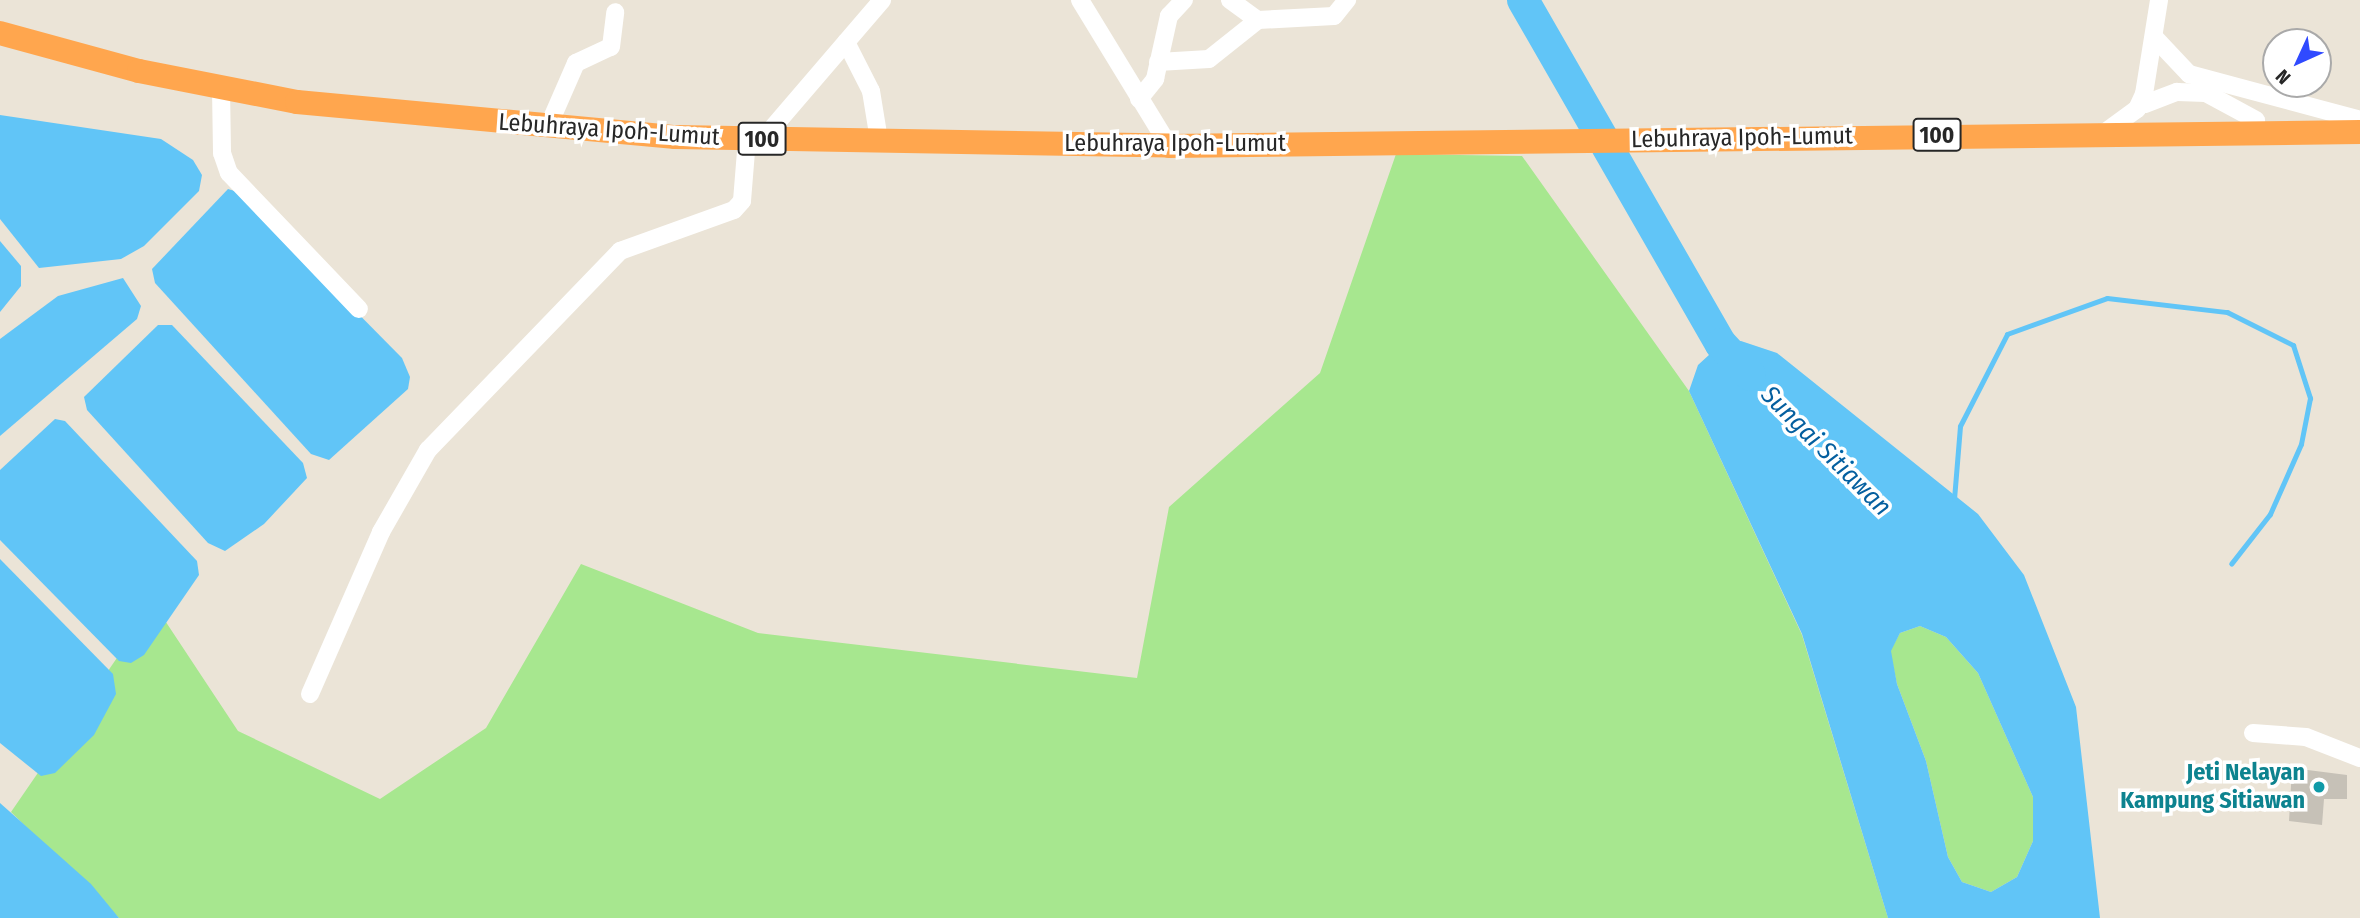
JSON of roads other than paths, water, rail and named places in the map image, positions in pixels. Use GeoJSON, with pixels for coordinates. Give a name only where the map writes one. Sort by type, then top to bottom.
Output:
{"type":"FeatureCollection","features":[{"type":"Feature","properties":{"kind":"highway","name":"Lebuhraya Ipoh-Lumut"},"geometry":{"type":"LineString","coordinates":[[0,33],[221,88],[548,127],[755,139],[1169,146],[2104,133],[2149,115],[2359,123]]}},
{"type":"Feature","properties":{"kind":"highway","name":"Lebuhraya Ipoh-Lumut"},"geometry":{"type":"LineString","coordinates":[[2149,115],[2359,123]]}},
{"type":"Feature","properties":{"kind":"street"},"geometry":{"type":"LineString","coordinates":[[310,694],[381,532],[428,450],[620,251],[734,210],[741,201],[755,139],[882,0]]}},
{"type":"Feature","properties":{"kind":"street"},"geometry":{"type":"LineString","coordinates":[[1080,0],[1169,146]]}},
{"type":"Feature","properties":{"kind":"street"},"geometry":{"type":"LineString","coordinates":[[1139,99],[1155,79],[1169,16],[1184,0]]}},
{"type":"Feature","properties":{"kind":"street"},"geometry":{"type":"LineString","coordinates":[[1230,0],[1258,20]]}},
{"type":"Feature","properties":{"kind":"street"},"geometry":{"type":"LineString","coordinates":[[1158,62],[1209,59],[1258,20],[1334,16],[1347,0]]}},
{"type":"Feature","properties":{"kind":"street"},"geometry":{"type":"LineString","coordinates":[[2104,133],[2137,109],[2149,115],[2159,0]]}},
{"type":"Feature","properties":{"kind":"street"},"geometry":{"type":"LineString","coordinates":[[548,127],[576,63],[611,47],[615,12]]}},
{"type":"Feature","properties":{"kind":"street"},"geometry":{"type":"LineString","coordinates":[[2155,38],[2189,74],[2359,123]]}},
{"type":"Feature","properties":{"kind":"street"},"geometry":{"type":"LineString","coordinates":[[846,42],[872,90],[879,140]]}},
{"type":"Feature","properties":{"kind":"street"},"geometry":{"type":"LineString","coordinates":[[221,88],[222,153],[229,173],[359,309]]}},
{"type":"Feature","properties":{"kind":"street"},"geometry":{"type":"LineString","coordinates":[[2253,733],[2306,737],[2360,758]]}},
{"type":"Feature","properties":{"kind":"water"},"geometry":{"type":"Polygon","coordinates":[[[0,115],[161,139],[193,160],[202,175],[199,191],[144,246],[121,259],[39,268],[0,219],[0,115]]]}},
{"type":"Feature","properties":{"kind":"water"},"geometry":{"type":"Polygon","coordinates":[[[228,189],[238,192],[402,358],[410,377],[408,389],[329,460],[311,454],[155,283],[152,269],[228,189]]]}},
{"type":"Feature","properties":{"kind":"water"},"geometry":{"type":"Polygon","coordinates":[[[0,241],[21,266],[21,286],[0,312],[0,241]]]}},
{"type":"Feature","properties":{"kind":"water"},"geometry":{"type":"Polygon","coordinates":[[[123,278],[141,306],[137,319],[0,436],[0,339],[58,296],[123,278]]]}},
{"type":"Feature","properties":{"kind":"water"},"geometry":{"type":"Polygon","coordinates":[[[158,325],[172,325],[303,463],[307,478],[264,524],[225,551],[208,543],[87,410],[84,397],[158,325]]]}},
{"type":"Feature","properties":{"kind":"water"},"geometry":{"type":"Polygon","coordinates":[[[1741,341],[1777,353],[1978,514],[2024,575],[2076,707],[2100,918],[1888,918],[1802,634],[1689,391],[1698,365],[1721,344],[1741,341]],[[1920,626],[1900,633],[1891,651],[1897,684],[1926,761],[1948,857],[1962,882],[1991,892],[2017,877],[2033,841],[2033,797],[1978,673],[1946,637],[1920,626]]]}},
{"type":"Feature","properties":{"kind":"water"},"geometry":{"type":"Polygon","coordinates":[[[55,419],[65,421],[197,561],[199,575],[144,655],[131,663],[119,661],[0,540],[0,470],[55,419]]]}},
{"type":"Feature","properties":{"kind":"water"},"geometry":{"type":"Polygon","coordinates":[[[0,559],[113,674],[116,694],[94,735],[55,773],[41,776],[0,743],[0,559]]]}},
{"type":"Feature","properties":{"kind":"water"},"geometry":{"type":"Polygon","coordinates":[[[0,803],[91,884],[119,918],[0,918],[0,803]]]}},
{"type":"Feature","properties":{"kind":"waterway","name":"Sungai Sitiawan"},"geometry":{"type":"LineString","coordinates":[[1523,0],[1721,344],[1750,375]]}},
{"type":"Feature","properties":{"kind":"waterway"},"geometry":{"type":"LineString","coordinates":[[1954,499],[1960,426],[2007,334],[2107,298],[2227,312],[2293,345],[2310,398],[2301,444],[2270,514],[2231,564]]}},
{"type":"Feature","properties":{"kind":"place","name":"Jeti Nelayan Kampung Sitiawan"},"geometry":{"type":"Point","coordinates":[2319,787]}}]}
